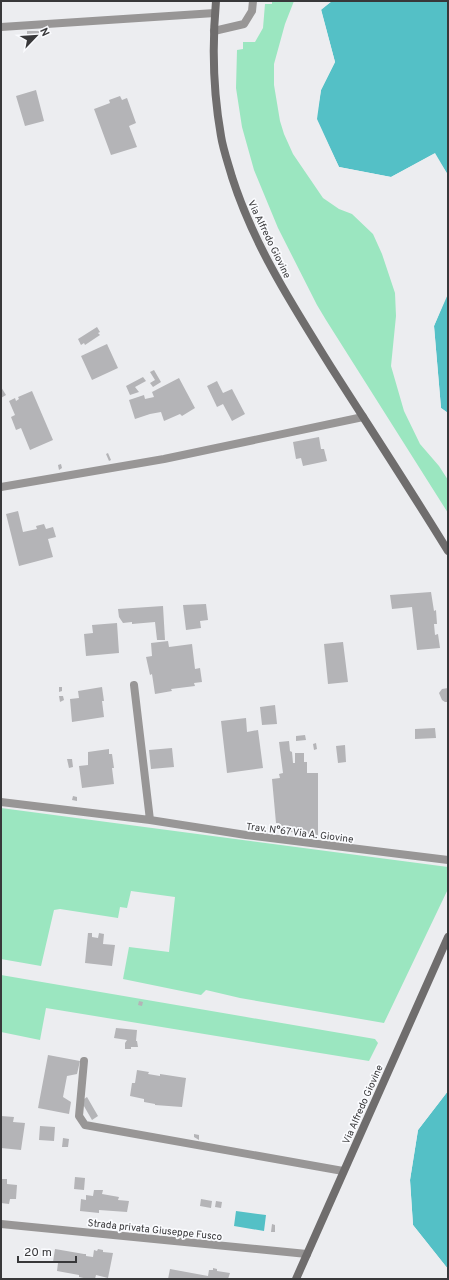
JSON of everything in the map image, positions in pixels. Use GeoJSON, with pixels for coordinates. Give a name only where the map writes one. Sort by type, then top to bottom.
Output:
{"type":"FeatureCollection","features":[{"type":"Feature","properties":{"kind":"main road","name":"Via Alfredo Giovine"},"geometry":{"type":"LineString","coordinates":[[216,1],[214,31],[214,81],[221,137],[239,197],[253,232],[269,264],[305,326],[448,551]]}},
{"type":"Feature","properties":{"kind":"main road","name":"Via Alfredo Giovine"},"geometry":{"type":"LineString","coordinates":[[296,1279],[448,937]]}},
{"type":"Feature","properties":{"kind":"street"},"geometry":{"type":"LineString","coordinates":[[214,31],[244,24],[252,11],[253,1]]}},
{"type":"Feature","properties":{"kind":"street"},"geometry":{"type":"LineString","coordinates":[[1,27],[215,13]]}},
{"type":"Feature","properties":{"kind":"street"},"geometry":{"type":"LineString","coordinates":[[1,487],[164,458],[363,417]]}},
{"type":"Feature","properties":{"kind":"street"},"geometry":{"type":"LineString","coordinates":[[134,685],[150,820]]}},
{"type":"Feature","properties":{"kind":"street","name":"Trav. N°67 Via A. Giovine"},"geometry":{"type":"LineString","coordinates":[[1,802],[150,820],[246,835],[448,860]]}},
{"type":"Feature","properties":{"kind":"street"},"geometry":{"type":"LineString","coordinates":[[84,1061],[79,1116],[84,1125],[343,1172]]}},
{"type":"Feature","properties":{"kind":"street","name":"Strada privata Giuseppe Fusco"},"geometry":{"type":"LineString","coordinates":[[1,1224],[307,1254]]}},
{"type":"Feature","properties":{"kind":"green space"},"geometry":{"type":"Polygon","coordinates":[[[272,1],[294,1],[285,24],[274,64],[274,85],[280,121],[284,134],[293,154],[323,198],[339,209],[352,214],[373,234],[382,254],[395,293],[396,316],[391,366],[404,411],[420,444],[439,466],[448,480],[448,513],[317,305],[278,228],[254,170],[242,127],[236,88],[237,50],[243,49],[243,42],[255,42],[263,28],[265,4],[272,4],[272,1]]]}},
{"type":"Feature","properties":{"kind":"green space"},"geometry":{"type":"Polygon","coordinates":[[[1,808],[448,867],[448,889],[384,1023],[240,998],[206,990],[201,995],[123,979],[129,947],[169,952],[175,897],[131,891],[127,908],[120,907],[118,918],[60,909],[54,910],[41,966],[1,959],[1,808]]]}},
{"type":"Feature","properties":{"kind":"green space"},"geometry":{"type":"Polygon","coordinates":[[[1,975],[375,1039],[378,1043],[369,1061],[46,1008],[40,1040],[1,1032],[1,975]]]}},
{"type":"Feature","properties":{"kind":"water"},"geometry":{"type":"Polygon","coordinates":[[[332,1],[448,1],[448,175],[434,154],[391,177],[339,167],[316,119],[321,90],[335,62],[321,9],[332,1]]]}},
{"type":"Feature","properties":{"kind":"water"},"geometry":{"type":"Polygon","coordinates":[[[448,294],[448,413],[441,408],[434,326],[448,294]]]}},
{"type":"Feature","properties":{"kind":"water"},"geometry":{"type":"Polygon","coordinates":[[[448,1091],[448,1269],[413,1225],[410,1180],[418,1130],[448,1091]]]}},
{"type":"Feature","properties":{"kind":"water"},"geometry":{"type":"Polygon","coordinates":[[[236,1211],[266,1215],[264,1231],[234,1226],[236,1211]]]}},
{"type":"Feature","properties":{"kind":"pier"},"geometry":{"type":"Polygon","coordinates":[[[329,1],[332,1],[321,10],[335,62],[321,90],[317,119],[339,167],[391,177],[435,153],[448,177],[434,156],[392,179],[337,168],[314,119],[319,89],[333,62],[319,10],[329,1]]]}},
{"type":"Feature","properties":{"kind":"pier"},"geometry":{"type":"Polygon","coordinates":[[[448,292],[434,326],[441,408],[448,413],[448,415],[439,408],[432,326],[448,292]]]}},
{"type":"Feature","properties":{"kind":"pier"},"geometry":{"type":"Polygon","coordinates":[[[448,1089],[418,1130],[410,1180],[413,1225],[448,1269],[448,1271],[412,1226],[408,1180],[416,1130],[448,1089]]]}},
{"type":"Feature","properties":{"kind":"building"},"geometry":{"type":"Polygon","coordinates":[[[27,31],[39,31],[39,34],[27,35],[27,31]]]}},
{"type":"Feature","properties":{"kind":"building"},"geometry":{"type":"Polygon","coordinates":[[[36,90],[44,121],[25,126],[16,96],[36,90]]]}},
{"type":"Feature","properties":{"kind":"building"},"geometry":{"type":"Polygon","coordinates":[[[120,96],[122,100],[127,98],[136,123],[129,126],[137,147],[111,155],[94,109],[110,103],[109,100],[120,96]]]}},
{"type":"Feature","properties":{"kind":"building"},"geometry":{"type":"Polygon","coordinates":[[[97,327],[100,335],[85,345],[84,343],[81,345],[78,339],[97,327]]]}},
{"type":"Feature","properties":{"kind":"building"},"geometry":{"type":"Polygon","coordinates":[[[107,344],[118,368],[92,380],[81,356],[107,344]]]}},
{"type":"Feature","properties":{"kind":"building"},"geometry":{"type":"Polygon","coordinates":[[[154,370],[161,382],[153,387],[150,383],[155,380],[150,372],[154,370]]]}},
{"type":"Feature","properties":{"kind":"building"},"geometry":{"type":"Polygon","coordinates":[[[143,377],[146,381],[135,387],[139,392],[130,395],[126,386],[143,377]]]}},
{"type":"Feature","properties":{"kind":"building"},"geometry":{"type":"Polygon","coordinates":[[[179,378],[195,408],[182,416],[180,414],[164,421],[161,412],[135,419],[129,400],[144,395],[145,399],[154,397],[152,392],[179,378]]]}},
{"type":"Feature","properties":{"kind":"building"},"geometry":{"type":"Polygon","coordinates":[[[217,381],[223,393],[232,389],[245,414],[232,421],[223,404],[217,407],[207,386],[217,381]]]}},
{"type":"Feature","properties":{"kind":"building"},"geometry":{"type":"Polygon","coordinates":[[[1,387],[6,395],[1,398],[1,387]]]}},
{"type":"Feature","properties":{"kind":"building"},"geometry":{"type":"Polygon","coordinates":[[[32,391],[53,440],[30,450],[21,428],[16,430],[11,417],[15,415],[9,401],[15,398],[16,401],[19,399],[18,397],[32,391]]]}},
{"type":"Feature","properties":{"kind":"building"},"geometry":{"type":"Polygon","coordinates":[[[319,437],[321,449],[324,449],[327,461],[303,466],[301,458],[296,459],[293,442],[319,437]]]}},
{"type":"Feature","properties":{"kind":"building"},"geometry":{"type":"Polygon","coordinates":[[[108,453],[111,460],[109,461],[106,454],[108,453]]]}},
{"type":"Feature","properties":{"kind":"building"},"geometry":{"type":"Polygon","coordinates":[[[61,464],[62,468],[59,470],[58,465],[61,464]]]}},
{"type":"Feature","properties":{"kind":"building"},"geometry":{"type":"Polygon","coordinates":[[[18,511],[23,532],[37,529],[36,526],[44,524],[46,529],[53,527],[56,537],[48,539],[53,557],[19,566],[6,514],[18,511]]]}},
{"type":"Feature","properties":{"kind":"building"},"geometry":{"type":"Polygon","coordinates":[[[431,592],[434,611],[436,610],[437,624],[434,624],[435,635],[438,634],[440,648],[417,650],[412,607],[392,609],[390,595],[431,592]]]}},
{"type":"Feature","properties":{"kind":"building"},"geometry":{"type":"Polygon","coordinates":[[[206,604],[208,620],[200,621],[201,628],[186,630],[183,605],[206,604]]]}},
{"type":"Feature","properties":{"kind":"building"},"geometry":{"type":"Polygon","coordinates":[[[163,606],[165,640],[157,640],[155,622],[132,624],[132,622],[123,623],[119,617],[118,609],[163,606]]]}},
{"type":"Feature","properties":{"kind":"building"},"geometry":{"type":"Polygon","coordinates":[[[117,623],[119,653],[86,656],[84,634],[93,633],[92,625],[117,623]]]}},
{"type":"Feature","properties":{"kind":"building"},"geometry":{"type":"Polygon","coordinates":[[[168,641],[169,647],[192,644],[195,669],[200,668],[202,682],[194,683],[195,686],[171,689],[172,691],[155,694],[152,674],[150,675],[146,657],[152,656],[151,643],[168,641]]]}},
{"type":"Feature","properties":{"kind":"building"},"geometry":{"type":"Polygon","coordinates":[[[343,642],[348,682],[328,684],[324,644],[343,642]]]}},
{"type":"Feature","properties":{"kind":"building"},"geometry":{"type":"Polygon","coordinates":[[[59,687],[62,687],[62,691],[59,692],[59,687]]]}},
{"type":"Feature","properties":{"kind":"building"},"geometry":{"type":"Polygon","coordinates":[[[102,687],[104,717],[72,722],[70,699],[79,698],[78,691],[102,687]]]}},
{"type":"Feature","properties":{"kind":"building"},"geometry":{"type":"Polygon","coordinates":[[[448,688],[448,702],[445,702],[442,700],[439,693],[442,689],[448,688]]]}},
{"type":"Feature","properties":{"kind":"building"},"geometry":{"type":"Polygon","coordinates":[[[59,696],[63,696],[64,700],[60,702],[59,696]]]}},
{"type":"Feature","properties":{"kind":"building"},"geometry":{"type":"Polygon","coordinates":[[[275,705],[277,724],[262,725],[260,707],[275,705]]]}},
{"type":"Feature","properties":{"kind":"building"},"geometry":{"type":"Polygon","coordinates":[[[246,718],[247,732],[258,730],[263,768],[227,773],[221,721],[246,718]]]}},
{"type":"Feature","properties":{"kind":"building"},"geometry":{"type":"Polygon","coordinates":[[[435,728],[436,738],[415,739],[415,729],[435,728]]]}},
{"type":"Feature","properties":{"kind":"building"},"geometry":{"type":"Polygon","coordinates":[[[305,735],[306,740],[296,741],[296,736],[305,735]]]}},
{"type":"Feature","properties":{"kind":"building"},"geometry":{"type":"Polygon","coordinates":[[[289,741],[293,763],[295,763],[295,753],[304,753],[304,762],[307,762],[307,773],[318,773],[318,835],[282,831],[281,825],[276,823],[272,779],[280,778],[279,774],[283,773],[279,742],[289,741]]]}},
{"type":"Feature","properties":{"kind":"building"},"geometry":{"type":"Polygon","coordinates":[[[316,743],[317,749],[314,750],[313,744],[316,743]]]}},
{"type":"Feature","properties":{"kind":"building"},"geometry":{"type":"Polygon","coordinates":[[[345,745],[346,762],[338,763],[336,746],[345,745]]]}},
{"type":"Feature","properties":{"kind":"building"},"geometry":{"type":"Polygon","coordinates":[[[172,748],[174,767],[151,769],[149,750],[172,748]]]}},
{"type":"Feature","properties":{"kind":"building"},"geometry":{"type":"Polygon","coordinates":[[[109,749],[109,754],[112,754],[114,768],[112,768],[114,784],[82,788],[79,766],[88,765],[88,752],[109,749]]]}},
{"type":"Feature","properties":{"kind":"building"},"geometry":{"type":"Polygon","coordinates":[[[67,759],[72,759],[73,767],[69,768],[67,759]]]}},
{"type":"Feature","properties":{"kind":"building"},"geometry":{"type":"Polygon","coordinates":[[[73,796],[77,797],[77,801],[72,800],[73,796]]]}},
{"type":"Feature","properties":{"kind":"building"},"geometry":{"type":"Polygon","coordinates":[[[88,933],[92,933],[92,937],[98,938],[99,933],[104,934],[103,944],[115,945],[112,966],[85,963],[88,933]]]}},
{"type":"Feature","properties":{"kind":"building"},"geometry":{"type":"Polygon","coordinates":[[[139,1001],[143,1002],[142,1006],[138,1005],[139,1001]]]}},
{"type":"Feature","properties":{"kind":"building"},"geometry":{"type":"Polygon","coordinates":[[[116,1028],[137,1030],[136,1041],[138,1047],[125,1049],[125,1043],[127,1040],[114,1038],[116,1028]]]}},
{"type":"Feature","properties":{"kind":"building"},"geometry":{"type":"Polygon","coordinates":[[[48,1055],[80,1061],[77,1074],[67,1076],[63,1097],[71,1102],[69,1114],[38,1108],[48,1055]]]}},
{"type":"Feature","properties":{"kind":"building"},"geometry":{"type":"Polygon","coordinates":[[[137,1070],[160,1076],[160,1074],[186,1078],[182,1107],[155,1105],[144,1102],[144,1099],[130,1096],[132,1083],[135,1083],[137,1070]]]}},
{"type":"Feature","properties":{"kind":"building"},"geometry":{"type":"Polygon","coordinates":[[[87,1097],[98,1116],[92,1120],[81,1101],[87,1097]]]}},
{"type":"Feature","properties":{"kind":"building"},"geometry":{"type":"Polygon","coordinates":[[[1,1116],[14,1117],[13,1122],[25,1123],[21,1150],[1,1148],[1,1116]]]}},
{"type":"Feature","properties":{"kind":"building"},"geometry":{"type":"Polygon","coordinates":[[[40,1126],[55,1127],[54,1141],[39,1140],[40,1126]]]}},
{"type":"Feature","properties":{"kind":"building"},"geometry":{"type":"Polygon","coordinates":[[[194,1134],[199,1135],[199,1140],[194,1137],[194,1134]]]}},
{"type":"Feature","properties":{"kind":"building"},"geometry":{"type":"Polygon","coordinates":[[[63,1138],[69,1139],[68,1147],[62,1147],[63,1138]]]}},
{"type":"Feature","properties":{"kind":"building"},"geometry":{"type":"Polygon","coordinates":[[[75,1177],[85,1178],[84,1190],[74,1189],[75,1177]]]}},
{"type":"Feature","properties":{"kind":"building"},"geometry":{"type":"Polygon","coordinates":[[[1,1179],[7,1179],[7,1184],[17,1185],[16,1199],[10,1199],[9,1204],[1,1203],[1,1179]]]}},
{"type":"Feature","properties":{"kind":"building"},"geometry":{"type":"Polygon","coordinates":[[[94,1190],[103,1190],[102,1194],[119,1197],[118,1200],[129,1201],[127,1212],[99,1210],[99,1213],[80,1211],[81,1199],[86,1200],[86,1195],[93,1196],[94,1190]]]}},
{"type":"Feature","properties":{"kind":"building"},"geometry":{"type":"Polygon","coordinates":[[[201,1199],[212,1201],[211,1208],[200,1206],[201,1199]]]}},
{"type":"Feature","properties":{"kind":"building"},"geometry":{"type":"Polygon","coordinates":[[[216,1201],[222,1202],[221,1208],[215,1207],[216,1201]]]}},
{"type":"Feature","properties":{"kind":"building"},"geometry":{"type":"Polygon","coordinates":[[[272,1224],[275,1225],[275,1232],[271,1232],[272,1224]]]}},
{"type":"Feature","properties":{"kind":"building"},"geometry":{"type":"Polygon","coordinates":[[[55,1249],[86,1254],[86,1256],[93,1257],[94,1250],[97,1251],[98,1249],[103,1250],[103,1252],[113,1253],[108,1278],[96,1275],[95,1279],[88,1279],[79,1277],[79,1275],[57,1271],[58,1263],[53,1262],[55,1249]]]}},
{"type":"Feature","properties":{"kind":"building"},"geometry":{"type":"Polygon","coordinates":[[[213,1268],[217,1269],[217,1271],[230,1273],[228,1279],[168,1279],[170,1269],[208,1276],[209,1270],[213,1270],[213,1268]]]}}]}
